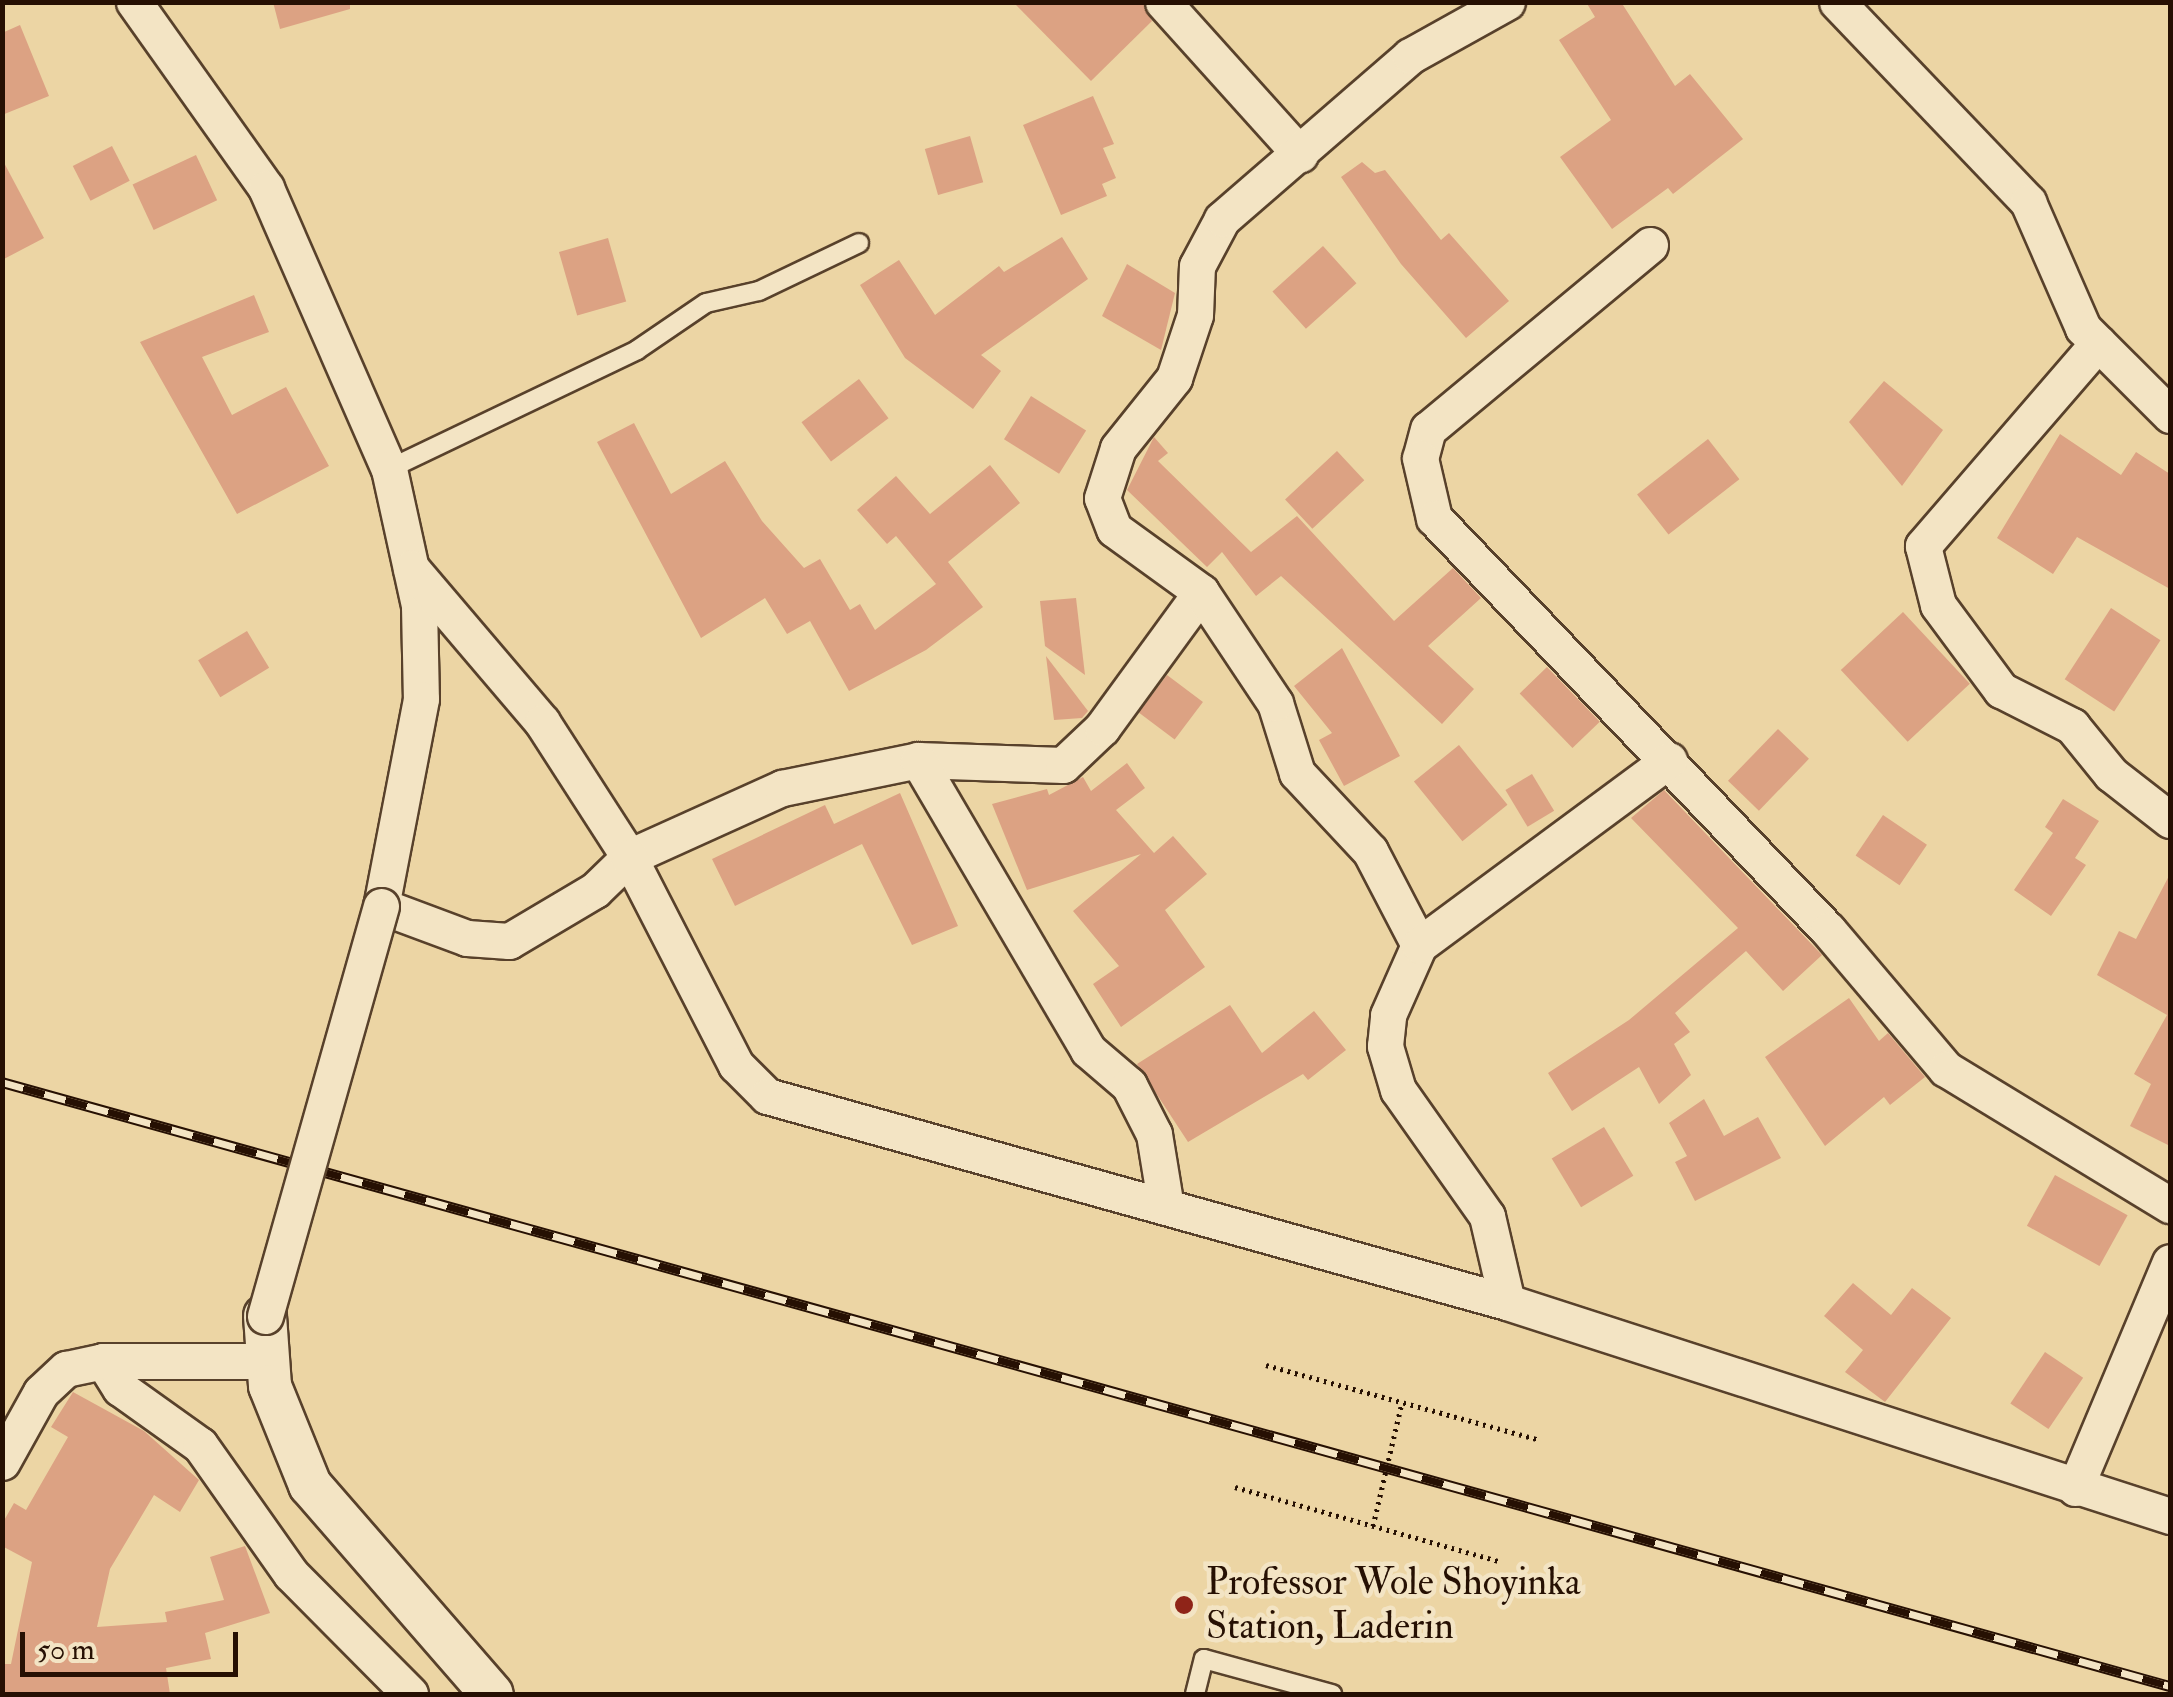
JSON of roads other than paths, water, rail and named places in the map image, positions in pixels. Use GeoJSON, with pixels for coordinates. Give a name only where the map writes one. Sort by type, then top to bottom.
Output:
{"type":"FeatureCollection","features":[{"type":"Feature","properties":{"kind":"street"},"geometry":{"type":"LineString","coordinates":[[134,2],[266,188],[389,469],[410,568],[421,698],[382,906],[266,1316],[267,1360],[289,1446],[310,1485],[492,1694]]}},
{"type":"Feature","properties":{"kind":"street"},"geometry":{"type":"LineString","coordinates":[[1164,2],[1300,154]]}},
{"type":"Feature","properties":{"kind":"street"},"geometry":{"type":"LineString","coordinates":[[1418,944],[1370,852],[1296,773],[1276,703],[1201,592],[1114,528],[1102,498],[1118,448],[1174,378],[1195,315],[1197,266],[1222,219],[1410,56],[1507,2]]}},
{"type":"Feature","properties":{"kind":"street"},"geometry":{"type":"LineString","coordinates":[[1836,2],[2028,202],[2082,328],[2170,415]]}},
{"type":"Feature","properties":{"kind":"street"},"geometry":{"type":"LineString","coordinates":[[1650,245],[1428,428],[1420,458],[1434,518],[1669,760],[1946,1069],[2170,1205]]}},
{"type":"Feature","properties":{"kind":"street"},"geometry":{"type":"LineString","coordinates":[[2098,343],[1923,546],[1938,605],[2001,690],[2072,726],[2111,774],[2170,820]]}},
{"type":"Feature","properties":{"kind":"street"},"geometry":{"type":"LineString","coordinates":[[410,568],[542,722],[629,857],[736,1065],[767,1096],[1507,1302],[2170,1516]]}},
{"type":"Feature","properties":{"kind":"street"},"geometry":{"type":"LineString","coordinates":[[382,906],[468,938],[509,941],[595,890],[629,857],[782,788],[918,760],[1063,766],[1102,728],[1201,592]]}},
{"type":"Feature","properties":{"kind":"street"},"geometry":{"type":"LineString","coordinates":[[918,760],[1088,1050],[1129,1085],[1154,1134],[1166,1207]]}},
{"type":"Feature","properties":{"kind":"street"},"geometry":{"type":"LineString","coordinates":[[1507,1302],[1487,1216],[1398,1090],[1385,1046],[1388,1015],[1418,944],[1669,760]]}},
{"type":"Feature","properties":{"kind":"street"},"geometry":{"type":"LineString","coordinates":[[2075,1488],[2170,1262]]}},
{"type":"Feature","properties":{"kind":"street"},"geometry":{"type":"LineString","coordinates":[[2,1462],[41,1392],[66,1369],[104,1361],[267,1360]]}},
{"type":"Feature","properties":{"kind":"street"},"geometry":{"type":"LineString","coordinates":[[104,1361],[120,1388],[200,1445],[291,1574],[410,1694]]}},
{"type":"Feature","properties":{"kind":"lane"},"geometry":{"type":"LineString","coordinates":[[389,469],[637,350],[706,304],[759,291],[859,243]]}},
{"type":"Feature","properties":{"kind":"lane"},"geometry":{"type":"LineString","coordinates":[[1195,1694],[1204,1659],[1332,1694]]}},
{"type":"Feature","properties":{"kind":"railway"},"geometry":{"type":"LineString","coordinates":[[2,1082],[2170,1686]]}},
{"type":"Feature","properties":{"kind":"place","name":"Professor Wole Shoyinka Station, Laderin"},"geometry":{"type":"Point","coordinates":[1184,1605]}}]}
